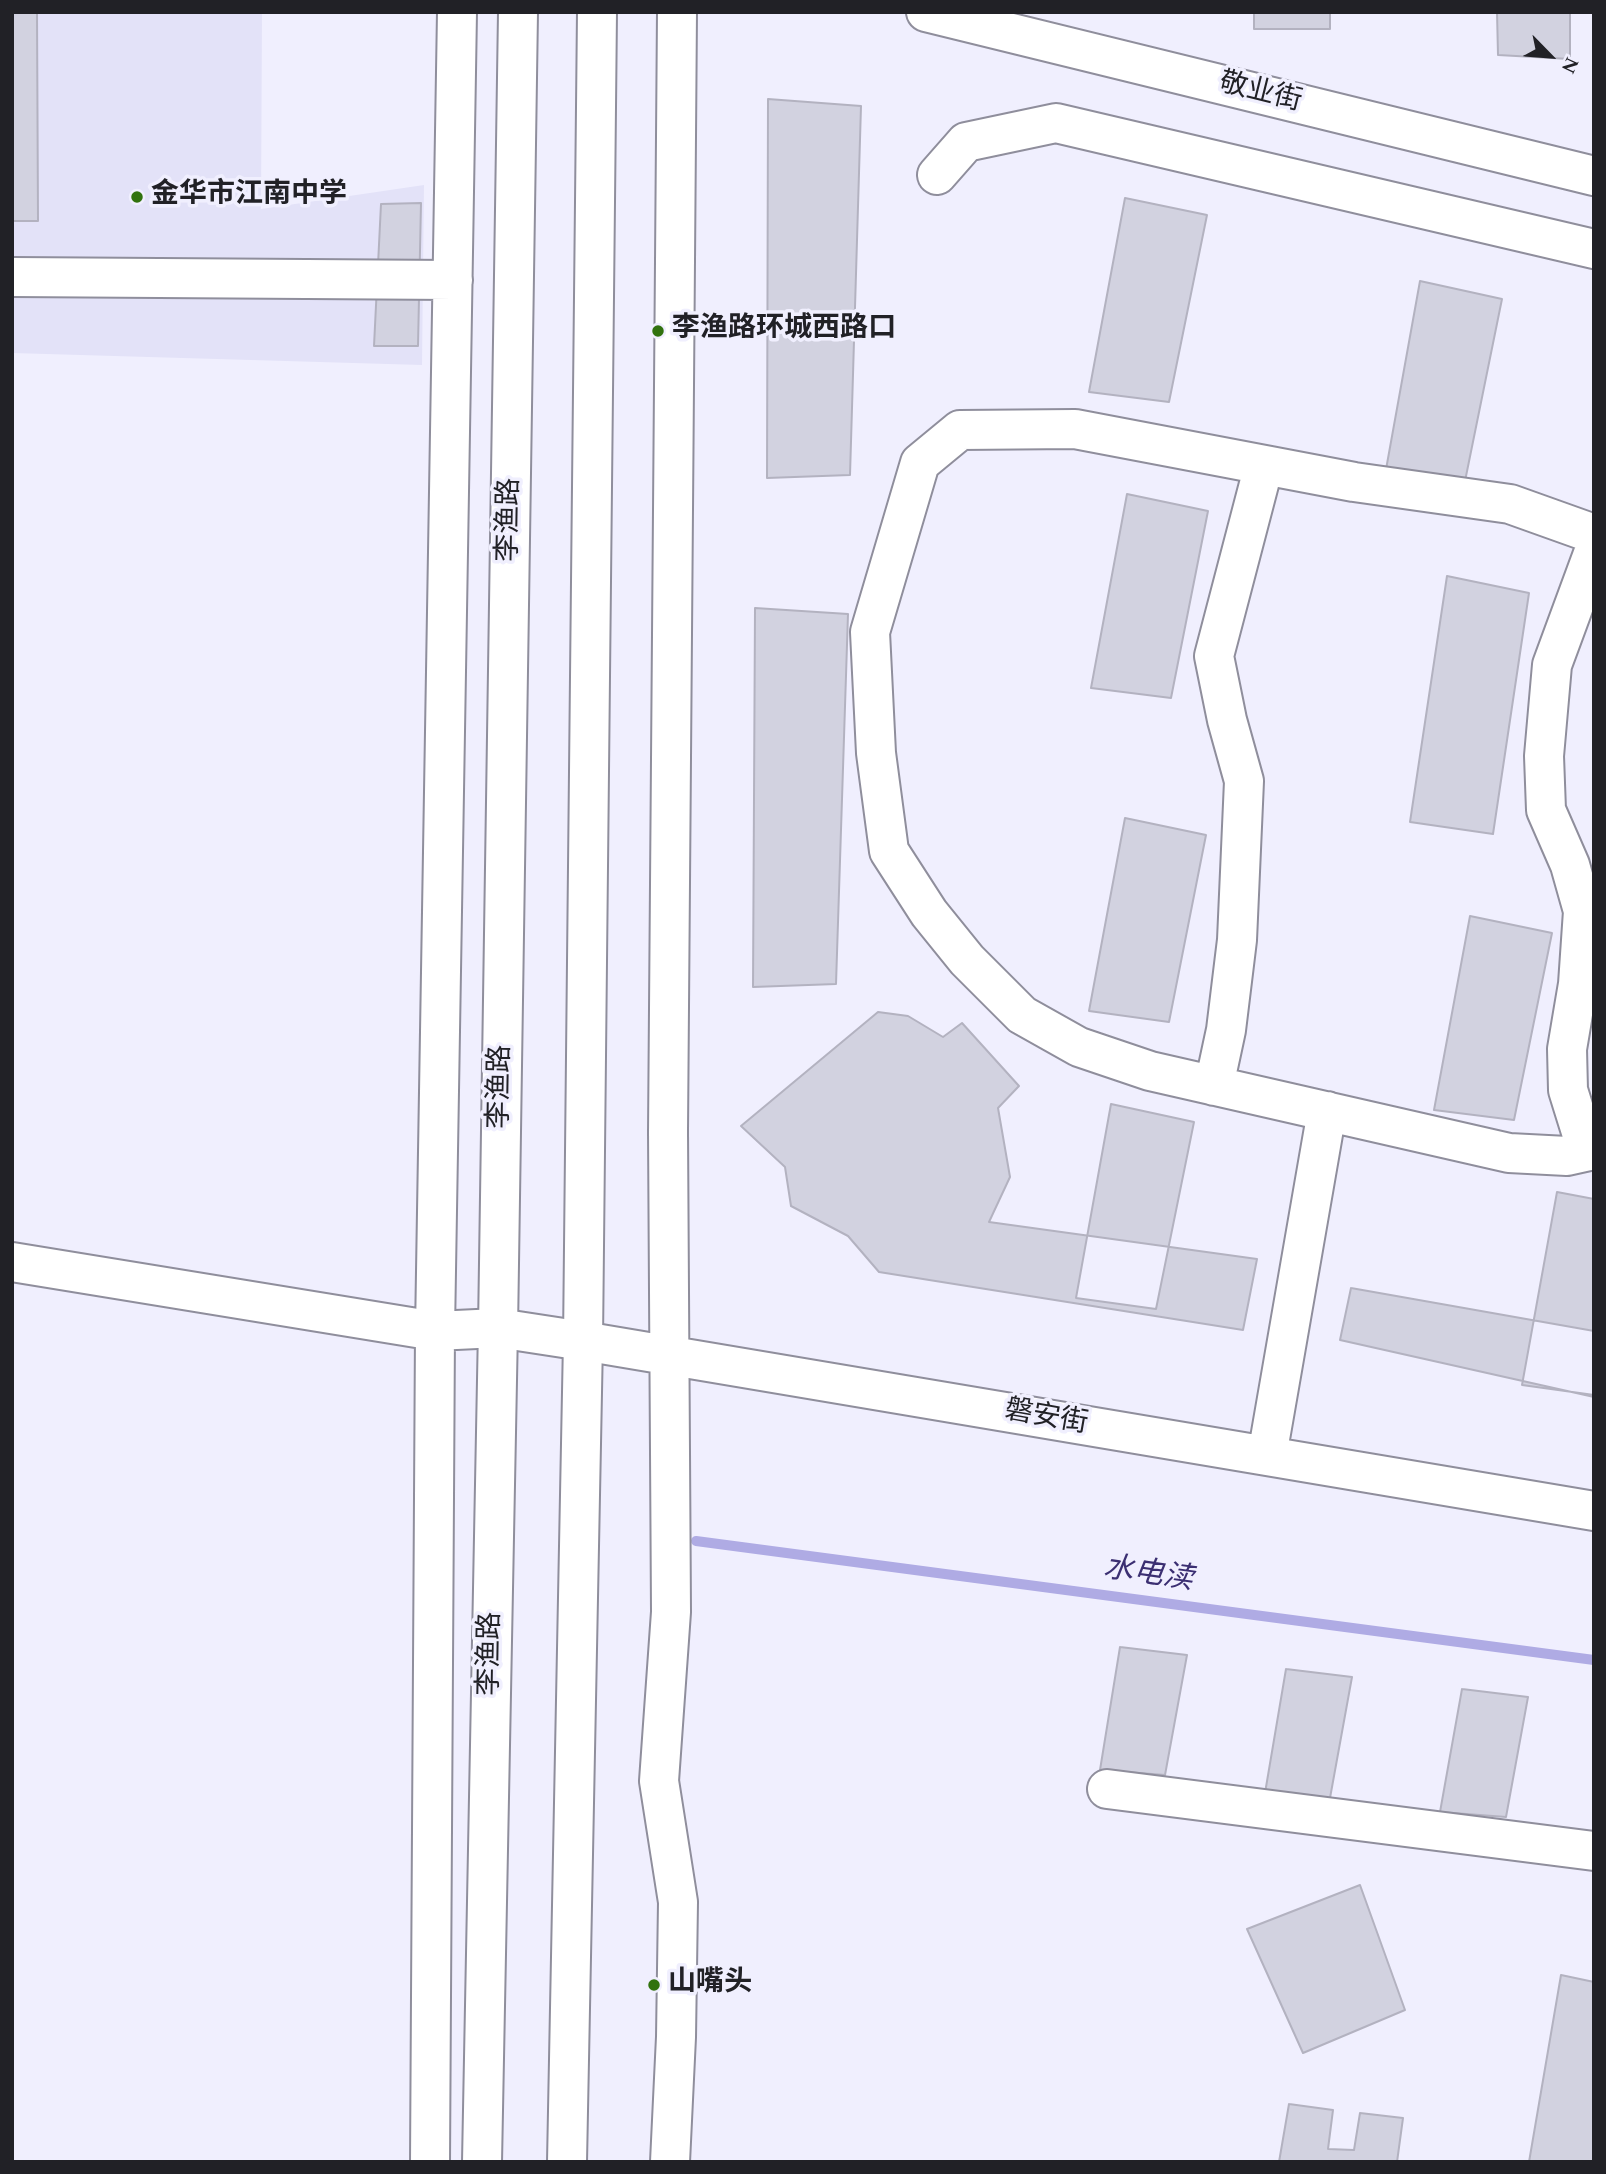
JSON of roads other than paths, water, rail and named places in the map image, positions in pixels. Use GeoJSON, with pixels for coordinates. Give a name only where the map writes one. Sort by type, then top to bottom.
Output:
{"type":"FeatureCollection","features":[{"type":"Feature","properties":{"kind":"main road"},"geometry":{"type":"LineString","coordinates":[[430,2162],[435,1331],[457,12]]}},
{"type":"Feature","properties":{"kind":"main road","name":"李渔路"},"geometry":{"type":"LineString","coordinates":[[482,2162],[499,1328],[518,12]]}},
{"type":"Feature","properties":{"kind":"main road"},"geometry":{"type":"LineString","coordinates":[[567,2162],[583,1341],[597,12]]}},
{"type":"Feature","properties":{"kind":"main road"},"geometry":{"type":"LineString","coordinates":[[670,2162],[676,2037],[678,1902],[659,1781],[671,1612],[668,1117],[677,12]]}},
{"type":"Feature","properties":{"kind":"main road","name":"敬业街"},"geometry":{"type":"LineString","coordinates":[[926,12],[1594,176]]}},
{"type":"Feature","properties":{"kind":"main road"},"geometry":{"type":"LineString","coordinates":[[937,175],[966,142],[1056,123],[1594,249]]}},
{"type":"Feature","properties":{"kind":"main road"},"geometry":{"type":"LineString","coordinates":[[12,277],[453,280]]}},
{"type":"Feature","properties":{"kind":"main road"},"geometry":{"type":"LineString","coordinates":[[1594,534],[1510,504],[1354,482],[1075,429],[960,430],[920,463],[870,632],[876,753],[889,851],[929,913],[968,960],[1023,1015],[1079,1046],[1150,1071],[1508,1153],[1567,1156],[1593,1151],[1583,1135],[1568,1090],[1567,1049],[1577,984],[1583,911],[1570,865],[1546,810],[1544,756],[1552,665],[1594,551]]}},
{"type":"Feature","properties":{"kind":"main road"},"geometry":{"type":"LineString","coordinates":[[1214,1086],[1226,1030],[1237,940],[1244,781],[1227,720],[1214,656],[1264,465]]}},
{"type":"Feature","properties":{"kind":"main road"},"geometry":{"type":"LineString","coordinates":[[1267,1456],[1327,1111]]}},
{"type":"Feature","properties":{"kind":"main road","name":"磐安街"},"geometry":{"type":"LineString","coordinates":[[12,1262],[435,1331],[499,1328],[583,1341],[1594,1511]]}},
{"type":"Feature","properties":{"kind":"main road"},"geometry":{"type":"LineString","coordinates":[[1107,1789],[1594,1851]]}},
{"type":"Feature","properties":{"kind":"waterway","name":"水电渎"},"geometry":{"type":"LineString","coordinates":[[696,1541],[1594,1660]]}},
{"type":"Feature","properties":{"kind":"place","name":"金华市江南中学"},"geometry":{"type":"Point","coordinates":[137,197]}},
{"type":"Feature","properties":{"kind":"place","name":"李渔路环城西路口"},"geometry":{"type":"Point","coordinates":[658,331]}},
{"type":"Feature","properties":{"kind":"place","name":"山嘴头"},"geometry":{"type":"Point","coordinates":[654,1985]}}]}
